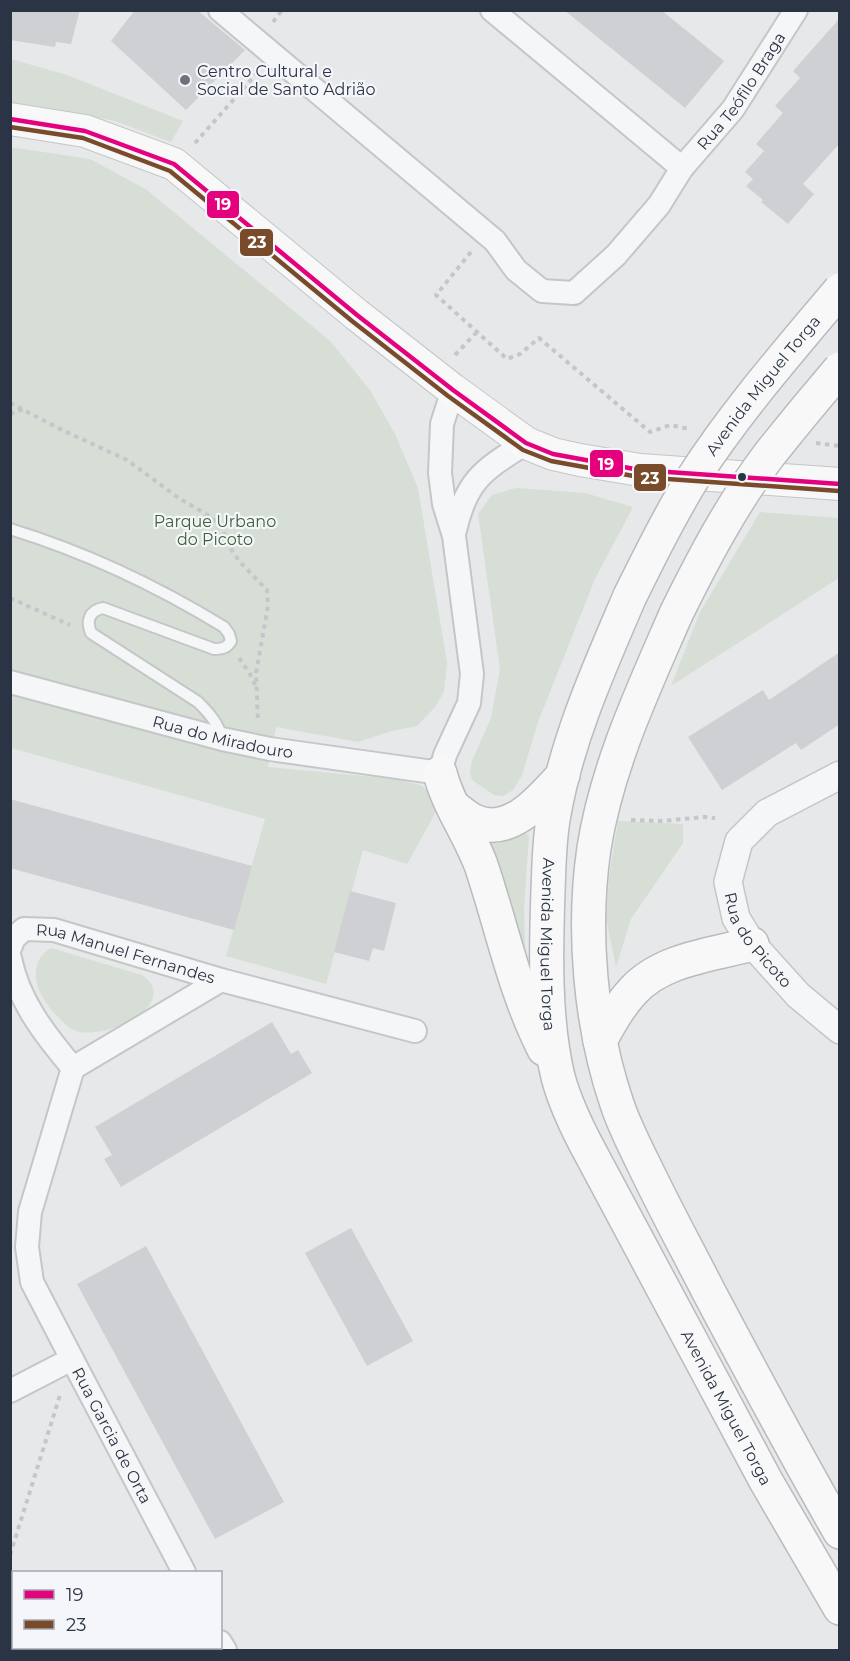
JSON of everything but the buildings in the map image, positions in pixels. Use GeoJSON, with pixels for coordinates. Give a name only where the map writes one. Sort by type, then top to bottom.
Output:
{"type":"FeatureCollection","features":[{"type":"Feature","properties":{"kind":"highway","name":"Avenida Miguel Torga"},"geometry":{"type":"LineString","coordinates":[[840,290],[730,425],[692,479],[664,527],[630,596],[596,678],[563,775],[554,815],[549,856],[547,922],[548,984],[552,1032],[558,1077],[573,1119],[766,1481],[840,1608]]}},
{"type":"Feature","properties":{"kind":"highway"},"geometry":{"type":"LineString","coordinates":[[840,369],[768,456],[735,505],[705,555],[676,614],[625,733],[606,792],[594,849],[590,909],[591,969],[600,1041],[618,1106],[659,1196],[801,1466],[840,1532]]}},
{"type":"Feature","properties":{"kind":"highway"},"geometry":{"type":"LineString","coordinates":[[440,773],[445,791],[480,864],[512,969],[531,1021],[558,1077]]}},
{"type":"Feature","properties":{"kind":"highway"},"geometry":{"type":"LineString","coordinates":[[455,808],[475,822],[492,826],[506,822],[523,814],[540,800],[563,775]]}},
{"type":"Feature","properties":{"kind":"highway"},"geometry":{"type":"LineString","coordinates":[[600,1041],[615,1013],[634,989],[655,973],[680,962],[752,944]]}},
{"type":"Feature","properties":{"kind":"main road"},"geometry":{"type":"LineString","coordinates":[[10,118],[85,131],[174,164],[357,315],[451,376],[526,443],[562,456],[640,470],[840,484]]}},
{"type":"Feature","properties":{"kind":"street","name":"Rua Teófilo Braga"},"geometry":{"type":"LineString","coordinates":[[220,10],[495,241],[516,270],[543,291],[574,292],[616,255],[659,205],[682,168],[733,109],[796,10]]}},
{"type":"Feature","properties":{"kind":"street"},"geometry":{"type":"LineString","coordinates":[[492,10],[682,168]]}},
{"type":"Feature","properties":{"kind":"street"},"geometry":{"type":"LineString","coordinates":[[440,773],[469,703],[472,674],[454,536],[444,504],[440,473],[442,424],[451,376]]}},
{"type":"Feature","properties":{"kind":"street"},"geometry":{"type":"LineString","coordinates":[[454,536],[460,510],[469,488],[491,465],[526,443]]}},
{"type":"Feature","properties":{"kind":"street","name":"Rua do Miradouro"},"geometry":{"type":"LineString","coordinates":[[10,682],[222,739],[440,773]]}},
{"type":"Feature","properties":{"kind":"street","name":"Rua do Picoto"},"geometry":{"type":"LineString","coordinates":[[840,775],[767,813],[739,841],[728,882],[736,918],[752,944],[798,995],[840,1030]]}},
{"type":"Feature","properties":{"kind":"street","name":"Rua Manuel Fernandes"},"geometry":{"type":"LineString","coordinates":[[10,948],[14,938],[24,929],[54,930],[221,980]]}},
{"type":"Feature","properties":{"kind":"street"},"geometry":{"type":"LineString","coordinates":[[10,958],[15,976],[33,1015],[73,1068],[30,1212],[27,1247],[32,1282],[72,1359]]}},
{"type":"Feature","properties":{"kind":"street"},"geometry":{"type":"LineString","coordinates":[[221,980],[416,1031]]}},
{"type":"Feature","properties":{"kind":"street","name":"Rua Manuel Fernandes"},"geometry":{"type":"LineString","coordinates":[[73,1068],[221,980]]}},
{"type":"Feature","properties":{"kind":"street","name":"Rua Garcia de Orta"},"geometry":{"type":"LineString","coordinates":[[10,1391],[72,1359],[183,1571]]}},
{"type":"Feature","properties":{"kind":"lane"},"geometry":{"type":"LineString","coordinates":[[10,529],[70,550],[170,596],[224,627],[231,641],[222,649],[207,647],[103,608],[93,612],[87,625],[91,633],[198,702],[219,727],[222,739]]}},
{"type":"Feature","properties":{"kind":"path"},"geometry":{"type":"LineString","coordinates":[[192,146],[230,104]]}},
{"type":"Feature","properties":{"kind":"path"},"geometry":{"type":"LineString","coordinates":[[471,247],[471,253],[436,295],[507,358],[520,354],[539,338],[650,432],[670,425],[692,429]]}},
{"type":"Feature","properties":{"kind":"path"},"geometry":{"type":"LineString","coordinates":[[451,376],[477,332]]}},
{"type":"Feature","properties":{"kind":"path"},"geometry":{"type":"LineString","coordinates":[[10,403],[127,460],[180,499],[212,517],[222,527],[228,545],[240,562],[267,590],[268,606],[258,654],[256,689],[259,714],[256,746]]}},
{"type":"Feature","properties":{"kind":"path"},"geometry":{"type":"LineString","coordinates":[[10,414],[22,409]]}},
{"type":"Feature","properties":{"kind":"path"},"geometry":{"type":"LineString","coordinates":[[809,442],[840,446]]}},
{"type":"Feature","properties":{"kind":"path"},"geometry":{"type":"LineString","coordinates":[[10,598],[91,633]]}},
{"type":"Feature","properties":{"kind":"path"},"geometry":{"type":"LineString","coordinates":[[228,646],[250,674],[256,689]]}},
{"type":"Feature","properties":{"kind":"path"},"geometry":{"type":"LineString","coordinates":[[625,820],[663,821],[715,818]]}},
{"type":"Feature","properties":{"kind":"path"},"geometry":{"type":"LineString","coordinates":[[10,1554],[72,1359]]}},
{"type":"Feature","properties":{"kind":"green space"},"geometry":{"type":"Polygon","coordinates":[[[11,59],[67,75],[183,121],[171,142],[115,121],[11,103],[11,59]]]}},
{"type":"Feature","properties":{"kind":"green space","name":"Parque Urbano do Picoto"},"geometry":{"type":"Polygon","coordinates":[[[10,147],[90,159],[147,190],[330,341],[370,390],[395,434],[418,488],[447,663],[444,691],[436,706],[417,726],[358,742],[276,727],[268,767],[396,779],[420,785],[434,795],[436,812],[407,864],[363,850],[326,984],[226,956],[265,819],[11,748],[10,147]]]}},
{"type":"Feature","properties":{"kind":"green space"},"geometry":{"type":"Polygon","coordinates":[[[516,488],[585,493],[633,507],[595,579],[538,722],[522,775],[513,790],[503,796],[494,795],[472,780],[470,772],[472,761],[491,718],[500,669],[478,514],[492,495],[516,488]]]}},
{"type":"Feature","properties":{"kind":"green space"},"geometry":{"type":"Polygon","coordinates":[[[760,512],[839,518],[839,578],[671,686],[700,612],[760,512]]]}},
{"type":"Feature","properties":{"kind":"green space"},"geometry":{"type":"Polygon","coordinates":[[[618,821],[683,824],[683,843],[631,919],[616,967],[606,918],[609,877],[618,821]]]}},
{"type":"Feature","properties":{"kind":"green space"},"geometry":{"type":"Polygon","coordinates":[[[525,833],[529,835],[524,909],[525,953],[488,842],[498,843],[525,833]]]}},
{"type":"Feature","properties":{"kind":"green space"},"geometry":{"type":"Polygon","coordinates":[[[51,948],[142,975],[152,986],[153,998],[146,1009],[119,1026],[87,1033],[74,1030],[53,1012],[37,984],[38,964],[42,955],[51,948]]]}},
{"type":"Feature","properties":{"kind":"transit line","name":"19"},"geometry":{"type":"LineString","coordinates":[[10,119],[85,131],[174,164],[357,315],[453,390],[526,443],[553,454],[640,470],[840,484]]}},
{"type":"Feature","properties":{"kind":"transit line","name":"23"},"geometry":{"type":"LineString","coordinates":[[10,127],[83,138],[170,171],[352,321],[448,396],[523,450],[551,461],[639,477],[839,491]]}},
{"type":"Feature","properties":{"kind":"place","name":"Centro Cultural e Social de Santo Adrião"},"geometry":{"type":"Point","coordinates":[185,80]}}]}
